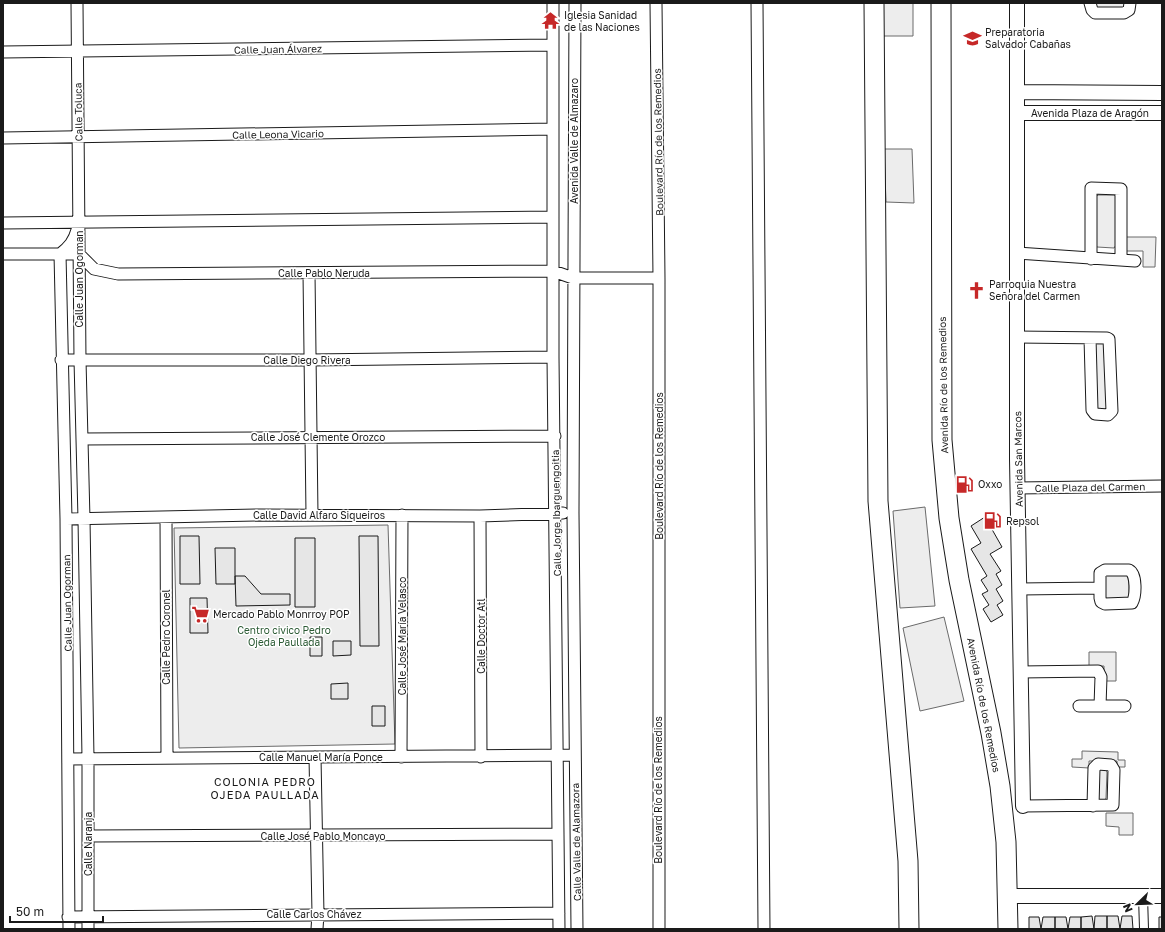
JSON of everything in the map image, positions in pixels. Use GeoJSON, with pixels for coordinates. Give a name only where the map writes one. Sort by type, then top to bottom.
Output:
{"type":"FeatureCollection","features":[{"type":"Feature","properties":{"kind":"highway"},"geometry":{"type":"LineString","coordinates":[[874,3],[878,501],[908,861],[909,929]]}},
{"type":"Feature","properties":{"kind":"highway","name":"Avenida Río de los Remedios"},"geometry":{"type":"LineString","coordinates":[[941,3],[942,440],[949,518],[959,580],[991,733],[1000,786],[1006,842],[1008,929]]}},
{"type":"Feature","properties":{"kind":"street","name":"Calle Toluca"},"geometry":{"type":"LineString","coordinates":[[77,3],[79,222]]}},
{"type":"Feature","properties":{"kind":"street"},"geometry":{"type":"LineString","coordinates":[[553,3],[552,129],[554,271]]}},
{"type":"Feature","properties":{"kind":"street","name":"Avenida Valle de Almazaro"},"geometry":{"type":"LineString","coordinates":[[573,278],[574,3]]}},
{"type":"Feature","properties":{"kind":"street","name":"Boulevard Río de los Remedios"},"geometry":{"type":"LineString","coordinates":[[656,3],[659,278],[659,929]]}},
{"type":"Feature","properties":{"kind":"street"},"geometry":{"type":"LineString","coordinates":[[757,3],[764,929]]}},
{"type":"Feature","properties":{"kind":"street","name":"Avenida San Marcos"},"geometry":{"type":"LineString","coordinates":[[1017,3],[1018,113],[1016,337],[1023,806]]}},
{"type":"Feature","properties":{"kind":"street"},"geometry":{"type":"LineString","coordinates":[[1090,3],[1092,10],[1095,13],[1124,13],[1129,10],[1130,3]]}},
{"type":"Feature","properties":{"kind":"street","name":"Calle Juan Álvarez"},"geometry":{"type":"LineString","coordinates":[[3,52],[553,45]]}},
{"type":"Feature","properties":{"kind":"street","name":"Avenida Plaza de Aragón"},"geometry":{"type":"LineString","coordinates":[[1018,92],[1162,93]]}},
{"type":"Feature","properties":{"kind":"street","name":"Avenida Plaza de Aragón"},"geometry":{"type":"LineString","coordinates":[[1018,113],[1162,113]]}},
{"type":"Feature","properties":{"kind":"street","name":"Calle Leona Vicario"},"geometry":{"type":"LineString","coordinates":[[3,138],[78,138],[552,129]]}},
{"type":"Feature","properties":{"kind":"street"},"geometry":{"type":"LineString","coordinates":[[1090,259],[1091,188],[1121,189],[1121,260]]}},
{"type":"Feature","properties":{"kind":"street"},"geometry":{"type":"LineString","coordinates":[[3,223],[553,217]]}},
{"type":"Feature","properties":{"kind":"street","name":"Calle Juan Ogorman"},"geometry":{"type":"LineString","coordinates":[[68,758],[66,519],[61,360],[60,254],[68,248],[74,239],[79,222]]}},
{"type":"Feature","properties":{"kind":"street","name":"Calle Juan Ogorman"},"geometry":{"type":"LineString","coordinates":[[79,222],[80,360],[88,758]]}},
{"type":"Feature","properties":{"kind":"street"},"geometry":{"type":"LineString","coordinates":[[1017,253],[1135,261]]}},
{"type":"Feature","properties":{"kind":"street"},"geometry":{"type":"LineString","coordinates":[[3,254],[79,254]]}},
{"type":"Feature","properties":{"kind":"street","name":"Calle Pablo Neruda"},"geometry":{"type":"LineString","coordinates":[[79,254],[94,268],[118,274],[554,271],[573,278]]}},
{"type":"Feature","properties":{"kind":"street","name":"Calle Jorge Ibarguengoitia"},"geometry":{"type":"LineString","coordinates":[[554,271],[553,357],[556,513],[557,756]]}},
{"type":"Feature","properties":{"kind":"street"},"geometry":{"type":"LineString","coordinates":[[310,273],[312,515]]}},
{"type":"Feature","properties":{"kind":"street"},"geometry":{"type":"LineString","coordinates":[[573,278],[659,278]]}},
{"type":"Feature","properties":{"kind":"street","name":"Calle Jorge Ibarguengoitia"},"geometry":{"type":"LineString","coordinates":[[573,278],[574,755]]}},
{"type":"Feature","properties":{"kind":"street"},"geometry":{"type":"LineString","coordinates":[[1016,337],[1107,338],[1110,341],[1112,411],[1108,415],[1095,414],[1092,410],[1090,338]]}},
{"type":"Feature","properties":{"kind":"street","name":"Calle Diego Rivera"},"geometry":{"type":"LineString","coordinates":[[61,360],[311,360],[553,357]]}},
{"type":"Feature","properties":{"kind":"street","name":"Calle José Clemente Orozco"},"geometry":{"type":"LineString","coordinates":[[82,439],[555,436]]}},
{"type":"Feature","properties":{"kind":"street","name":"Calle Plaza del Carmen"},"geometry":{"type":"LineString","coordinates":[[1018,488],[1162,486]]}},
{"type":"Feature","properties":{"kind":"street","name":"Calle David Alfaro Siqueiros"},"geometry":{"type":"LineString","coordinates":[[66,519],[312,515],[480,516],[573,513]]}},
{"type":"Feature","properties":{"kind":"street","name":"Calle José María Velasco"},"geometry":{"type":"LineString","coordinates":[[401,757],[402,515]]}},
{"type":"Feature","properties":{"kind":"street","name":"Calle Doctor Atl"},"geometry":{"type":"LineString","coordinates":[[480,516],[481,756]]}},
{"type":"Feature","properties":{"kind":"street","name":"Calle Pedro Coronel"},"geometry":{"type":"LineString","coordinates":[[166,517],[167,758]]}},
{"type":"Feature","properties":{"kind":"street"},"geometry":{"type":"LineString","coordinates":[[1020,588],[1099,588]]}},
{"type":"Feature","properties":{"kind":"street"},"geometry":{"type":"LineString","coordinates":[[1020,672],[1096,670],[1099,672],[1100,706]]}},
{"type":"Feature","properties":{"kind":"street"},"geometry":{"type":"LineString","coordinates":[[1079,706],[1125,706]]}},
{"type":"Feature","properties":{"kind":"street","name":"Calle Manuel María Ponce"},"geometry":{"type":"LineString","coordinates":[[68,758],[574,755]]}},
{"type":"Feature","properties":{"kind":"street","name":"Calle Valle de Alamazora"},"geometry":{"type":"LineString","coordinates":[[574,755],[577,929]]}},
{"type":"Feature","properties":{"kind":"street","name":"Calle Valle de Alamazora"},"geometry":{"type":"LineString","coordinates":[[557,756],[559,929]]}},
{"type":"Feature","properties":{"kind":"street"},"geometry":{"type":"LineString","coordinates":[[315,757],[317,929]]}},
{"type":"Feature","properties":{"kind":"street","name":"Calle Naranja"},"geometry":{"type":"LineString","coordinates":[[68,758],[69,929]]}},
{"type":"Feature","properties":{"kind":"street","name":"Calle Naranja"},"geometry":{"type":"LineString","coordinates":[[88,758],[88,929]]}},
{"type":"Feature","properties":{"kind":"street"},"geometry":{"type":"LineString","coordinates":[[1023,806],[1093,806]]}},
{"type":"Feature","properties":{"kind":"street","name":"Calle José Pablo Moncayo"},"geometry":{"type":"LineString","coordinates":[[88,836],[558,834]]}},
{"type":"Feature","properties":{"kind":"street"},"geometry":{"type":"LineString","coordinates":[[1008,896],[1162,896]]}},
{"type":"Feature","properties":{"kind":"street"},"geometry":{"type":"LineString","coordinates":[[1144,896],[1144,929]]}},
{"type":"Feature","properties":{"kind":"street","name":"Calle Carlos Chávez"},"geometry":{"type":"LineString","coordinates":[[68,917],[559,913]]}},
{"type":"Feature","properties":{"kind":"shaded area"},"geometry":{"type":"Polygon","coordinates":[[[883,3],[913,3],[913,36],[883,36],[883,3]]]}},
{"type":"Feature","properties":{"kind":"shaded area"},"geometry":{"type":"Polygon","coordinates":[[[1095,3],[1127,3],[1127,8],[1097,9],[1095,3]]]}},
{"type":"Feature","properties":{"kind":"shaded area"},"geometry":{"type":"Polygon","coordinates":[[[884,149],[912,149],[914,203],[886,202],[884,149]]]}},
{"type":"Feature","properties":{"kind":"shaded area"},"geometry":{"type":"Polygon","coordinates":[[[1098,195],[1114,195],[1117,198],[1116,245],[1114,248],[1097,247],[1095,244],[1095,198],[1098,195]]]}},
{"type":"Feature","properties":{"kind":"shaded area"},"geometry":{"type":"Polygon","coordinates":[[[1125,237],[1156,237],[1155,267],[1143,267],[1143,251],[1125,251],[1125,237]]]}},
{"type":"Feature","properties":{"kind":"shaded area"},"geometry":{"type":"Polygon","coordinates":[[[1108,341],[1109,412],[1095,412],[1094,342],[1108,341]]]}},
{"type":"Feature","properties":{"kind":"shaded area"},"geometry":{"type":"Polygon","coordinates":[[[925,507],[935,606],[900,608],[893,511],[925,507]]]}},
{"type":"Feature","properties":{"kind":"shaded area","name":"Centro civico Pedro Ojeda Paullada"},"geometry":{"type":"Polygon","coordinates":[[[388,525],[395,744],[179,748],[174,528],[388,525]]]}},
{"type":"Feature","properties":{"kind":"shaded area"},"geometry":{"type":"Polygon","coordinates":[[[1105,575],[1129,575],[1129,599],[1105,599],[1105,575]]]}},
{"type":"Feature","properties":{"kind":"shaded area"},"geometry":{"type":"Polygon","coordinates":[[[944,617],[964,701],[920,711],[903,628],[944,617]]]}},
{"type":"Feature","properties":{"kind":"shaded area"},"geometry":{"type":"Polygon","coordinates":[[[1089,652],[1116,652],[1116,681],[1104,681],[1104,666],[1089,666],[1089,652]]]}},
{"type":"Feature","properties":{"kind":"shaded area"},"geometry":{"type":"Polygon","coordinates":[[[1082,751],[1118,752],[1118,760],[1125,760],[1125,767],[1117,767],[1117,761],[1089,761],[1089,768],[1072,767],[1072,759],[1082,759],[1082,751]]]}},
{"type":"Feature","properties":{"kind":"shaded area"},"geometry":{"type":"Polygon","coordinates":[[[1100,769],[1106,770],[1107,772],[1105,800],[1099,800],[1098,797],[1098,771],[1100,769]]]}},
{"type":"Feature","properties":{"kind":"shaded area"},"geometry":{"type":"Polygon","coordinates":[[[1106,813],[1133,813],[1133,835],[1119,835],[1119,827],[1106,826],[1106,813]]]}},
{"type":"Feature","properties":{"kind":"building"},"geometry":{"type":"Polygon","coordinates":[[[985,517],[1002,547],[990,554],[1001,571],[996,574],[1002,585],[996,589],[1003,601],[997,605],[1003,615],[991,622],[983,609],[989,605],[982,594],[988,591],[981,580],[987,576],[971,549],[981,543],[971,526],[985,517]]]}},
{"type":"Feature","properties":{"kind":"building"},"geometry":{"type":"Polygon","coordinates":[[[180,536],[199,536],[200,584],[180,584],[180,536]]]}},
{"type":"Feature","properties":{"kind":"building"},"geometry":{"type":"Polygon","coordinates":[[[359,536],[378,536],[379,646],[360,646],[359,536]]]}},
{"type":"Feature","properties":{"kind":"building"},"geometry":{"type":"Polygon","coordinates":[[[295,538],[315,538],[315,607],[295,607],[295,538]]]}},
{"type":"Feature","properties":{"kind":"building"},"geometry":{"type":"Polygon","coordinates":[[[215,548],[235,548],[235,584],[216,584],[215,548]]]}},
{"type":"Feature","properties":{"kind":"building"},"geometry":{"type":"Polygon","coordinates":[[[235,576],[245,576],[261,594],[290,594],[290,605],[236,606],[235,576]]]}},
{"type":"Feature","properties":{"kind":"building"},"geometry":{"type":"Polygon","coordinates":[[[190,598],[207,598],[208,633],[190,633],[190,598]]]}},
{"type":"Feature","properties":{"kind":"building"},"geometry":{"type":"Polygon","coordinates":[[[310,637],[322,637],[322,656],[310,656],[310,637]]]}},
{"type":"Feature","properties":{"kind":"building"},"geometry":{"type":"Polygon","coordinates":[[[333,641],[351,641],[351,655],[333,656],[333,641]]]}},
{"type":"Feature","properties":{"kind":"building"},"geometry":{"type":"Polygon","coordinates":[[[348,683],[348,699],[331,699],[331,684],[348,683]]]}},
{"type":"Feature","properties":{"kind":"building"},"geometry":{"type":"Polygon","coordinates":[[[372,706],[385,706],[385,726],[372,726],[372,706]]]}},
{"type":"Feature","properties":{"kind":"building"},"geometry":{"type":"Polygon","coordinates":[[[1092,916],[1094,929],[1081,929],[1081,917],[1092,916]]]}},
{"type":"Feature","properties":{"kind":"building"},"geometry":{"type":"Polygon","coordinates":[[[1095,916],[1107,916],[1107,929],[1094,929],[1095,916]]]}},
{"type":"Feature","properties":{"kind":"building"},"geometry":{"type":"Polygon","coordinates":[[[1107,916],[1118,916],[1120,929],[1107,929],[1107,916]]]}},
{"type":"Feature","properties":{"kind":"building"},"geometry":{"type":"Polygon","coordinates":[[[1122,916],[1132,916],[1133,929],[1120,929],[1122,916]]]}},
{"type":"Feature","properties":{"kind":"building"},"geometry":{"type":"Polygon","coordinates":[[[1029,917],[1039,917],[1041,929],[1029,929],[1029,917]]]}},
{"type":"Feature","properties":{"kind":"building"},"geometry":{"type":"Polygon","coordinates":[[[1043,917],[1055,917],[1055,929],[1041,929],[1043,917]]]}},
{"type":"Feature","properties":{"kind":"building"},"geometry":{"type":"Polygon","coordinates":[[[1055,917],[1066,917],[1068,929],[1055,929],[1055,917]]]}},
{"type":"Feature","properties":{"kind":"building"},"geometry":{"type":"Polygon","coordinates":[[[1070,917],[1081,917],[1081,929],[1068,929],[1070,917]]]}},
{"type":"Feature","properties":{"kind":"building"},"geometry":{"type":"Polygon","coordinates":[[[1159,917],[1162,917],[1162,929],[1159,929],[1159,917]]]}},
{"type":"Feature","properties":{"kind":"place","name":"Iglesia Sanidad de las Naciones"},"geometry":{"type":"Point","coordinates":[551,21]}},
{"type":"Feature","properties":{"kind":"place","name":"Preparatoria Salvador Cabañas"},"geometry":{"type":"Point","coordinates":[972,38]}},
{"type":"Feature","properties":{"kind":"place","name":"Parroquia Nuestra Señora del Carmen"},"geometry":{"type":"Point","coordinates":[976,290]}},
{"type":"Feature","properties":{"kind":"place","name":"Oxxo"},"geometry":{"type":"Point","coordinates":[965,484]}},
{"type":"Feature","properties":{"kind":"place","name":"Repsol"},"geometry":{"type":"Point","coordinates":[993,521]}},
{"type":"Feature","properties":{"kind":"place","name":"Mercado Pablo Monrroy POP"},"geometry":{"type":"Point","coordinates":[200,614]}},
{"type":"Feature","properties":{"kind":"district","name":"COLONIA PEDRO OJEDA PAULLADA"},"geometry":{"type":"Point","coordinates":[265,787]}}]}
